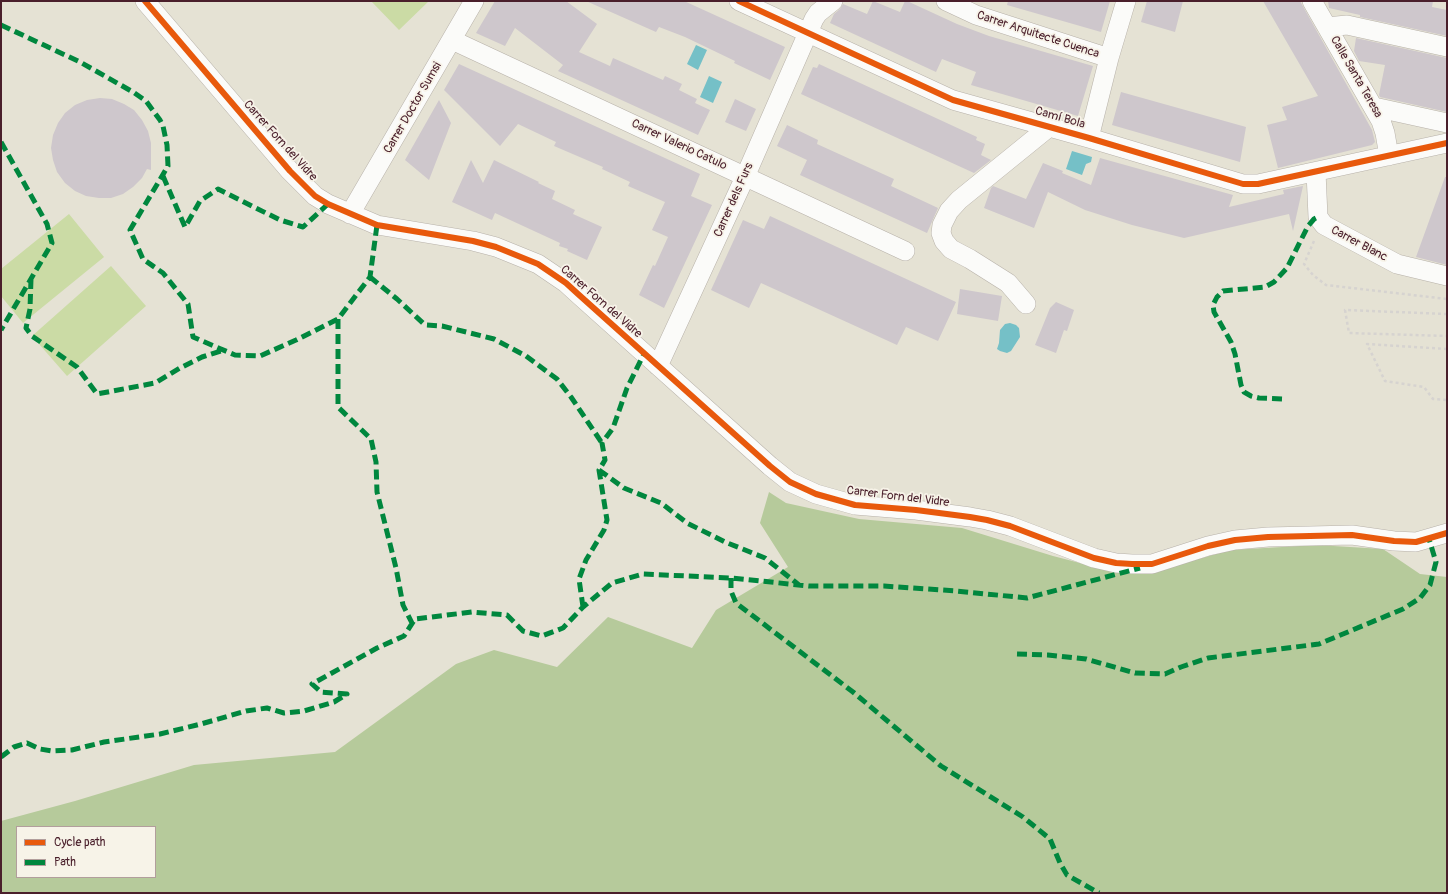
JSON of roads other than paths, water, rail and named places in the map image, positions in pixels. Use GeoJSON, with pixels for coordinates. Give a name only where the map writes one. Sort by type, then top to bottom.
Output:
{"type":"FeatureCollection","features":[{"type":"Feature","properties":{"kind":"street","name":"Carrer Forn del Vidre"},"geometry":{"type":"LineString","coordinates":[[145,1],[290,171],[315,196],[328,204],[377,225],[473,241],[496,247],[538,264],[570,287],[770,466],[790,482],[816,494],[855,506],[916,510],[970,517],[1010,526],[1094,558],[1116,563],[1132,564],[1152,564],[1208,546],[1241,539],[1275,536],[1352,535],[1394,541],[1416,542],[1447,533]]}},
{"type":"Feature","properties":{"kind":"street","name":"Carrer Doctor Sumsi"},"geometry":{"type":"LineString","coordinates":[[350,214],[474,1]]}},
{"type":"Feature","properties":{"kind":"street","name":"Camí Bola"},"geometry":{"type":"LineString","coordinates":[[739,1],[953,100],[1089,138],[1243,184],[1258,184],[1447,144]]}},
{"type":"Feature","properties":{"kind":"street","name":"Carrer dels Furs"},"geometry":{"type":"LineString","coordinates":[[658,366],[745,177],[808,33],[818,13],[832,1]]}},
{"type":"Feature","properties":{"kind":"street","name":"Carrer Arquitecte Cuenca"},"geometry":{"type":"LineString","coordinates":[[946,1],[976,15],[1109,58]]}},
{"type":"Feature","properties":{"kind":"street"},"geometry":{"type":"LineString","coordinates":[[1089,138],[1109,58],[1126,1]]}},
{"type":"Feature","properties":{"kind":"street","name":"Calle Santa Teresa"},"geometry":{"type":"LineString","coordinates":[[1312,1],[1381,121],[1389,156]]}},
{"type":"Feature","properties":{"kind":"street"},"geometry":{"type":"LineString","coordinates":[[1327,26],[1347,25],[1447,47]]}},
{"type":"Feature","properties":{"kind":"street","name":"Carrer Valerio Catulo"},"geometry":{"type":"LineString","coordinates":[[452,40],[905,252]]}},
{"type":"Feature","properties":{"kind":"street"},"geometry":{"type":"LineString","coordinates":[[1374,107],[1447,123]]}},
{"type":"Feature","properties":{"kind":"street","name":"Camí Bola"},"geometry":{"type":"LineString","coordinates":[[1026,304],[1008,283],[951,249],[944,241],[941,233],[942,225],[949,211],[959,200],[1049,127]]}},
{"type":"Feature","properties":{"kind":"street","name":"Carrer Blanc"},"geometry":{"type":"LineString","coordinates":[[1316,172],[1318,217],[1324,225],[1398,264],[1447,276]]}},
{"type":"Feature","properties":{"kind":"water"},"geometry":{"type":"Polygon","coordinates":[[[696,45],[707,50],[698,70],[687,64],[696,45]]]}},
{"type":"Feature","properties":{"kind":"water"},"geometry":{"type":"Polygon","coordinates":[[[709,76],[722,82],[713,103],[700,97],[709,76]]]}},
{"type":"Feature","properties":{"kind":"water"},"geometry":{"type":"Polygon","coordinates":[[[1072,151],[1092,157],[1091,162],[1086,164],[1082,175],[1066,169],[1072,151]]]}},
{"type":"Feature","properties":{"kind":"water"},"geometry":{"type":"Polygon","coordinates":[[[1010,323],[1019,328],[1020,337],[1011,351],[1007,353],[997,349],[1000,330],[1005,324],[1010,323]]]}}]}
